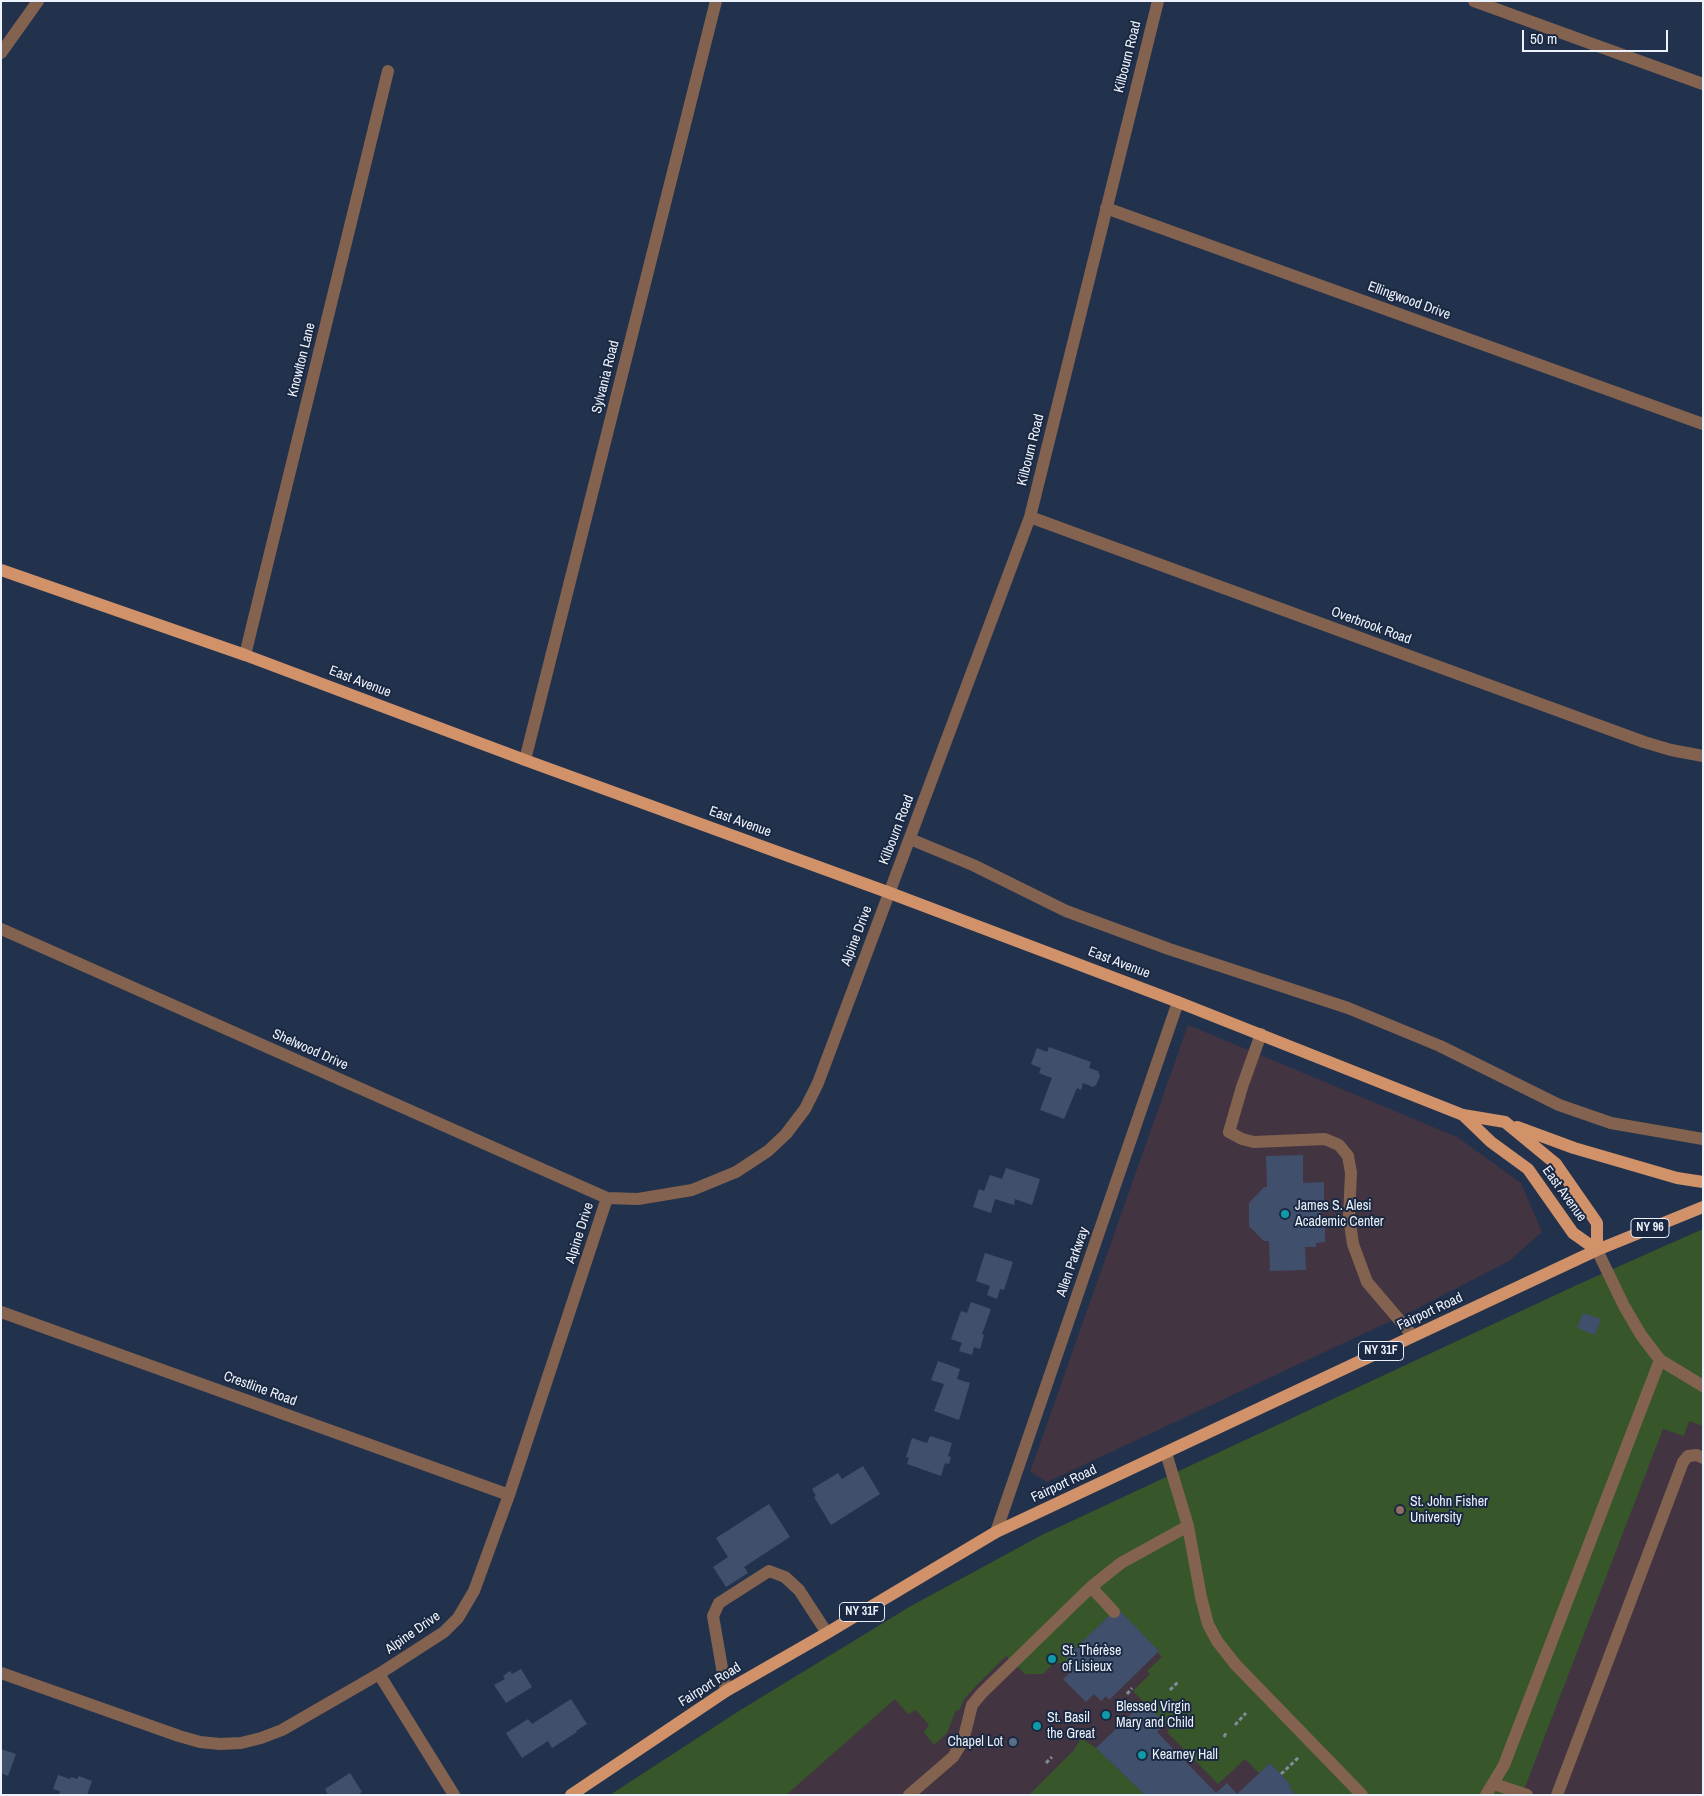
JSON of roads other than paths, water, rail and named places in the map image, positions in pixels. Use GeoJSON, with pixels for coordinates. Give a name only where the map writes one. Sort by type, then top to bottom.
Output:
{"type":"FeatureCollection","features":[{"type":"Feature","properties":{"kind":"main road","name":"East Avenue"},"geometry":{"type":"LineString","coordinates":[[1,570],[245,655],[525,760],[890,892],[1261,1034],[1463,1115],[1505,1122],[1556,1164],[1597,1223],[1597,1250]]}},
{"type":"Feature","properties":{"kind":"main road","name":"East Avenue"},"geometry":{"type":"LineString","coordinates":[[1463,1115],[1491,1142],[1528,1169],[1573,1233],[1597,1250]]}},
{"type":"Feature","properties":{"kind":"main road"},"geometry":{"type":"LineString","coordinates":[[1505,1122],[1574,1148],[1677,1178],[1703,1182]]}},
{"type":"Feature","properties":{"kind":"main road","name":"NY 96"},"geometry":{"type":"LineString","coordinates":[[1597,1250],[1703,1207]]}},
{"type":"Feature","properties":{"kind":"main road","name":"Fairport Road"},"geometry":{"type":"LineString","coordinates":[[570,1795],[726,1691],[996,1532],[1597,1250]]}},
{"type":"Feature","properties":{"kind":"street"},"geometry":{"type":"LineString","coordinates":[[1,53],[38,1]]}},
{"type":"Feature","properties":{"kind":"street","name":"Sylvania Road"},"geometry":{"type":"LineString","coordinates":[[525,760],[716,1]]}},
{"type":"Feature","properties":{"kind":"street","name":"Kilbourn Road"},"geometry":{"type":"LineString","coordinates":[[890,892],[1030,517],[1158,1]]}},
{"type":"Feature","properties":{"kind":"street"},"geometry":{"type":"LineString","coordinates":[[1474,1],[1703,84]]}},
{"type":"Feature","properties":{"kind":"street","name":"Knowlton Lane"},"geometry":{"type":"LineString","coordinates":[[245,655],[388,71]]}},
{"type":"Feature","properties":{"kind":"street","name":"Ellingwood Drive"},"geometry":{"type":"LineString","coordinates":[[1106,208],[1703,424]]}},
{"type":"Feature","properties":{"kind":"street","name":"Overbrook Road"},"geometry":{"type":"LineString","coordinates":[[1030,517],[1644,742],[1671,750],[1703,756]]}},
{"type":"Feature","properties":{"kind":"street"},"geometry":{"type":"LineString","coordinates":[[910,839],[972,865],[1066,910],[1169,949],[1348,1008],[1440,1046],[1559,1105],[1611,1124],[1703,1139]]}},
{"type":"Feature","properties":{"kind":"street","name":"Alpine Drive"},"geometry":{"type":"LineString","coordinates":[[1,1673],[200,1742],[220,1744],[241,1743],[282,1730],[379,1674],[444,1632],[458,1618],[474,1591],[509,1495],[607,1198],[638,1199],[692,1190],[714,1182],[751,1163],[768,1151],[786,1134],[804,1109],[818,1083],[890,892]]}},
{"type":"Feature","properties":{"kind":"street","name":"Shelwood Drive"},"geometry":{"type":"LineString","coordinates":[[1,929],[607,1198]]}},
{"type":"Feature","properties":{"kind":"street","name":"Allen Parkway"},"geometry":{"type":"LineString","coordinates":[[996,1532],[1178,1002]]}},
{"type":"Feature","properties":{"kind":"street"},"geometry":{"type":"LineString","coordinates":[[1261,1034],[1228,1132],[1242,1139],[1254,1142],[1325,1139],[1339,1145],[1348,1156],[1351,1173],[1349,1217],[1353,1244],[1367,1282],[1413,1336]]}},
{"type":"Feature","properties":{"kind":"street"},"geometry":{"type":"LineString","coordinates":[[1597,1250],[1624,1306],[1641,1335],[1660,1360],[1703,1386]]}},
{"type":"Feature","properties":{"kind":"street","name":"Crestline Road"},"geometry":{"type":"LineString","coordinates":[[1,1312],[509,1495]]}},
{"type":"Feature","properties":{"kind":"street"},"geometry":{"type":"LineString","coordinates":[[1486,1795],[1504,1765],[1660,1360]]}},
{"type":"Feature","properties":{"kind":"street"},"geometry":{"type":"LineString","coordinates":[[1166,1453],[1188,1526],[1200,1597],[1208,1624],[1217,1640],[1235,1664],[1362,1795]]}},
{"type":"Feature","properties":{"kind":"street"},"geometry":{"type":"LineString","coordinates":[[1557,1795],[1683,1462],[1688,1456],[1703,1458]]}},
{"type":"Feature","properties":{"kind":"street"},"geometry":{"type":"LineString","coordinates":[[909,1795],[953,1757],[963,1741],[972,1705],[982,1693],[1091,1587],[1121,1563],[1188,1526]]}},
{"type":"Feature","properties":{"kind":"street"},"geometry":{"type":"LineString","coordinates":[[726,1691],[714,1616],[719,1603],[770,1572],[785,1577],[798,1590],[827,1633]]}},
{"type":"Feature","properties":{"kind":"street"},"geometry":{"type":"LineString","coordinates":[[1091,1587],[1114,1612]]}},
{"type":"Feature","properties":{"kind":"street"},"geometry":{"type":"LineString","coordinates":[[379,1674],[454,1795]]}},
{"type":"Feature","properties":{"kind":"street"},"geometry":{"type":"LineString","coordinates":[[1494,1784],[1526,1795]]}},
{"type":"Feature","properties":{"kind":"place","name":"James S. Alesi Academic Center"},"geometry":{"type":"Point","coordinates":[1285,1214]}},
{"type":"Feature","properties":{"kind":"place","name":"St. John Fisher University"},"geometry":{"type":"Point","coordinates":[1400,1510]}},
{"type":"Feature","properties":{"kind":"place","name":"St. Thérèse of Lisieux"},"geometry":{"type":"Point","coordinates":[1052,1659]}},
{"type":"Feature","properties":{"kind":"place","name":"Blessed Virgin Mary and Child"},"geometry":{"type":"Point","coordinates":[1106,1715]}},
{"type":"Feature","properties":{"kind":"place","name":"St. Basil the Great"},"geometry":{"type":"Point","coordinates":[1037,1726]}},
{"type":"Feature","properties":{"kind":"place","name":"Chapel Lot"},"geometry":{"type":"Point","coordinates":[1013,1742]}},
{"type":"Feature","properties":{"kind":"place","name":"Kearney Hall"},"geometry":{"type":"Point","coordinates":[1142,1755]}}]}
